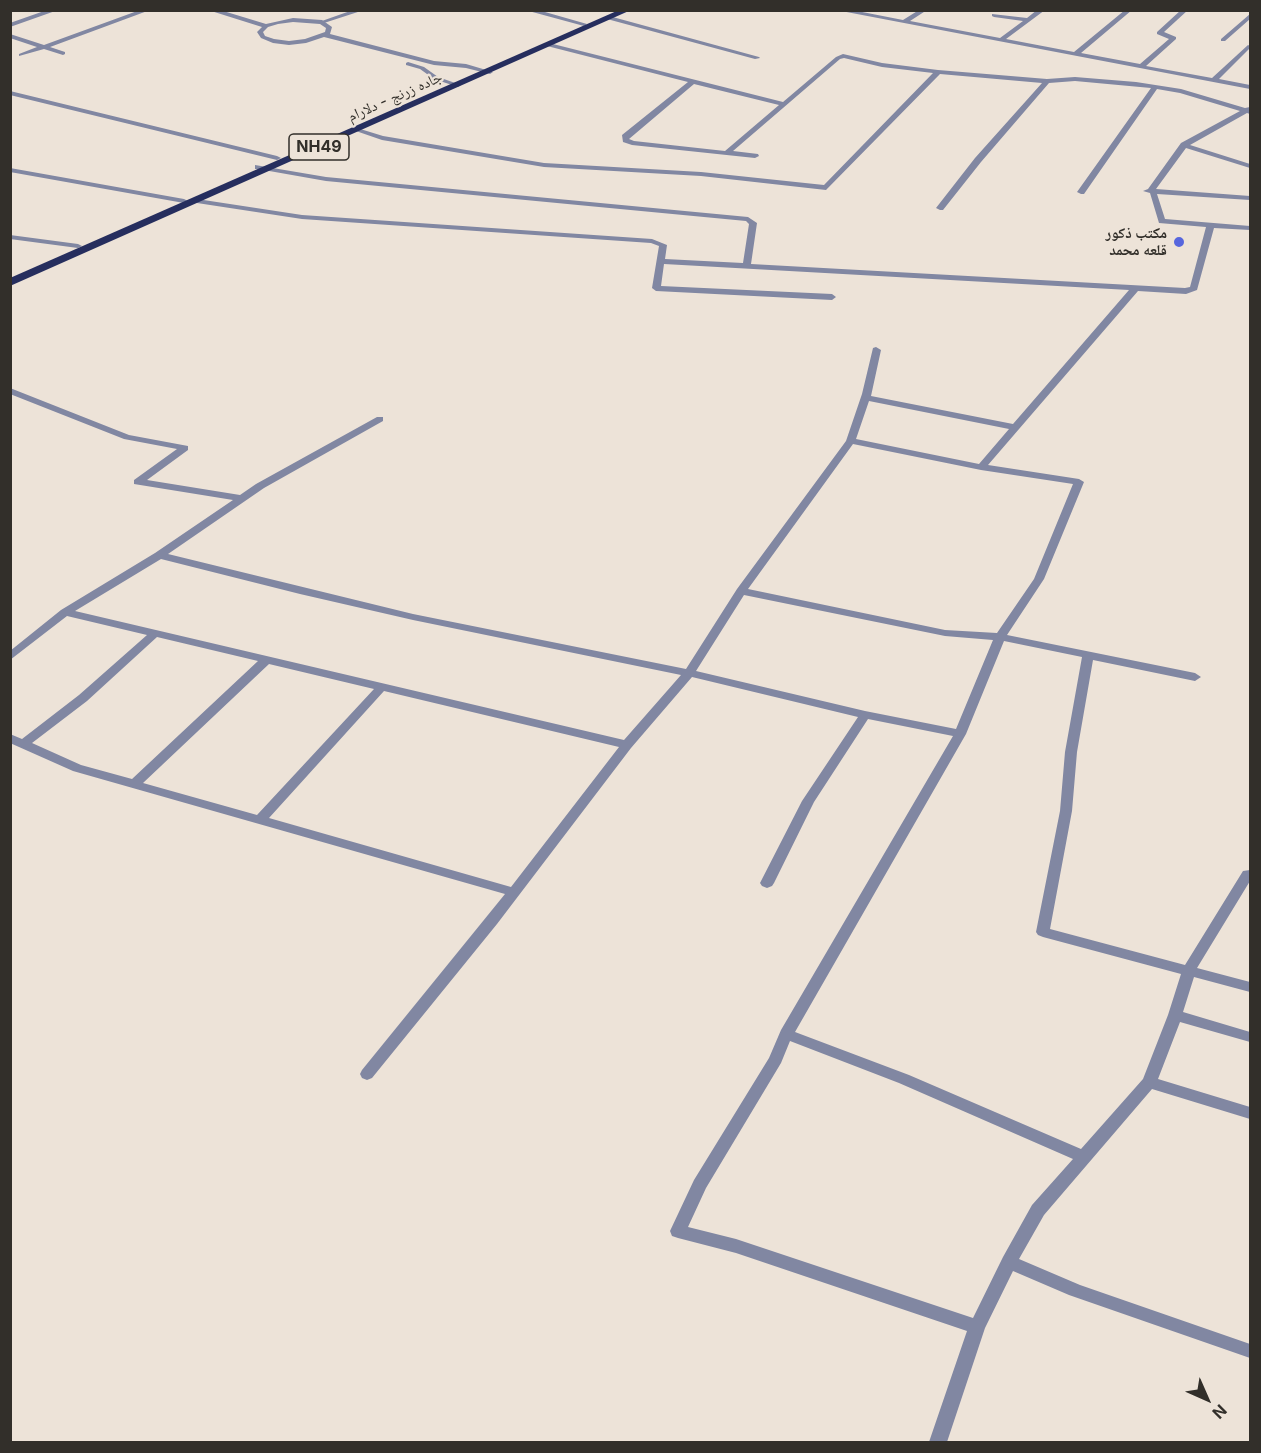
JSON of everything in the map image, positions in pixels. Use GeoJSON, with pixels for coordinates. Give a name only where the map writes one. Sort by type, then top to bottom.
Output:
{"type":"FeatureCollection","features":[{"type":"Feature","properties":{"kind":"highway","name":"جاده زرنج - دلارام"},"geometry":{"type":"LineString","coordinates":[[485,71],[584,24],[627,10]]}},
{"type":"Feature","properties":{"kind":"highway","name":"جاده زرنج - دلارام"},"geometry":{"type":"LineString","coordinates":[[10,283],[196,201],[262,169],[277,158],[549,45],[612,14]]}},
{"type":"Feature","properties":{"kind":"highway","name":"جاده زرنج - دلارام"},"geometry":{"type":"LineString","coordinates":[[10,276],[357,130],[455,84]]}},
{"type":"Feature","properties":{"kind":"street"},"geometry":{"type":"LineString","coordinates":[[10,26],[55,10]]}},
{"type":"Feature","properties":{"kind":"street"},"geometry":{"type":"LineString","coordinates":[[21,55],[147,10]]}},
{"type":"Feature","properties":{"kind":"street"},"geometry":{"type":"LineString","coordinates":[[211,10],[266,26]]}},
{"type":"Feature","properties":{"kind":"street"},"geometry":{"type":"LineString","coordinates":[[238,10],[277,22]]}},
{"type":"Feature","properties":{"kind":"street"},"geometry":{"type":"LineString","coordinates":[[322,22],[329,27],[328,33],[314,39],[289,43],[273,41],[263,37],[260,32],[266,26],[277,22],[293,20],[322,22],[361,10]]}},
{"type":"Feature","properties":{"kind":"street"},"geometry":{"type":"LineString","coordinates":[[528,10],[584,24]]}},
{"type":"Feature","properties":{"kind":"street"},"geometry":{"type":"LineString","coordinates":[[839,10],[1251,87]]}},
{"type":"Feature","properties":{"kind":"street"},"geometry":{"type":"LineString","coordinates":[[904,22],[924,10]]}},
{"type":"Feature","properties":{"kind":"street"},"geometry":{"type":"LineString","coordinates":[[1000,41],[1042,10]]}},
{"type":"Feature","properties":{"kind":"street"},"geometry":{"type":"LineString","coordinates":[[1075,55],[1129,10]]}},
{"type":"Feature","properties":{"kind":"street"},"geometry":{"type":"LineString","coordinates":[[1142,66],[1174,38],[1159,33],[1185,10]]}},
{"type":"Feature","properties":{"kind":"street"},"geometry":{"type":"LineString","coordinates":[[612,14],[758,58]]}},
{"type":"Feature","properties":{"kind":"street"},"geometry":{"type":"LineString","coordinates":[[994,15],[1029,20]]}},
{"type":"Feature","properties":{"kind":"street"},"geometry":{"type":"LineString","coordinates":[[1223,40],[1251,16]]}},
{"type":"Feature","properties":{"kind":"street"},"geometry":{"type":"LineString","coordinates":[[325,34],[434,63],[485,71]]}},
{"type":"Feature","properties":{"kind":"street"},"geometry":{"type":"LineString","coordinates":[[10,36],[63,53]]}},
{"type":"Feature","properties":{"kind":"street"},"geometry":{"type":"LineString","coordinates":[[314,39],[409,64],[455,84]]}},
{"type":"Feature","properties":{"kind":"street"},"geometry":{"type":"LineString","coordinates":[[549,45],[784,104]]}},
{"type":"Feature","properties":{"kind":"street"},"geometry":{"type":"LineString","coordinates":[[1214,80],[1248,47]]}},
{"type":"Feature","properties":{"kind":"street"},"geometry":{"type":"LineString","coordinates":[[727,153],[843,56],[938,72],[1047,81],[1075,78],[1155,87],[1249,110]]}},
{"type":"Feature","properties":{"kind":"street"},"geometry":{"type":"LineString","coordinates":[[357,130],[382,138],[544,165],[701,174],[826,188],[938,72]]}},
{"type":"Feature","properties":{"kind":"street"},"geometry":{"type":"LineString","coordinates":[[940,208],[978,160],[1047,81]]}},
{"type":"Feature","properties":{"kind":"street"},"geometry":{"type":"LineString","coordinates":[[692,82],[625,137],[626,140],[632,143],[755,156]]}},
{"type":"Feature","properties":{"kind":"street"},"geometry":{"type":"LineString","coordinates":[[1081,192],[1155,87]]}},
{"type":"Feature","properties":{"kind":"street"},"geometry":{"type":"LineString","coordinates":[[10,93],[277,158]]}},
{"type":"Feature","properties":{"kind":"street"},"geometry":{"type":"LineString","coordinates":[[1249,110],[1184,145],[1152,189],[1162,220],[1251,228]]}},
{"type":"Feature","properties":{"kind":"street"},"geometry":{"type":"LineString","coordinates":[[1184,145],[1251,166]]}},
{"type":"Feature","properties":{"kind":"street"},"geometry":{"type":"LineString","coordinates":[[262,169],[326,179],[748,219],[753,223],[747,266]]}},
{"type":"Feature","properties":{"kind":"street"},"geometry":{"type":"LineString","coordinates":[[10,171],[184,201]]}},
{"type":"Feature","properties":{"kind":"street"},"geometry":{"type":"LineString","coordinates":[[1144,191],[1251,198]]}},
{"type":"Feature","properties":{"kind":"street"},"geometry":{"type":"LineString","coordinates":[[196,201],[302,217],[652,241],[663,245],[656,288],[832,297]]}},
{"type":"Feature","properties":{"kind":"street"},"geometry":{"type":"LineString","coordinates":[[661,261],[1134,290],[1192,290],[1210,225]]}},
{"type":"Feature","properties":{"kind":"street"},"geometry":{"type":"LineString","coordinates":[[10,237],[78,246]]}},
{"type":"Feature","properties":{"kind":"street"},"geometry":{"type":"LineString","coordinates":[[981,467],[1134,290]]}},
{"type":"Feature","properties":{"kind":"street"},"geometry":{"type":"LineString","coordinates":[[367,1074],[514,892],[627,745],[688,673],[741,591],[852,441],[866,398],[876,350]]}},
{"type":"Feature","properties":{"kind":"street"},"geometry":{"type":"LineString","coordinates":[[10,391],[127,437],[185,448],[138,482],[241,498]]}},
{"type":"Feature","properties":{"kind":"street"},"geometry":{"type":"LineString","coordinates":[[866,398],[1015,427]]}},
{"type":"Feature","properties":{"kind":"street"},"geometry":{"type":"LineString","coordinates":[[10,657],[65,612],[159,555],[241,498],[380,419]]}},
{"type":"Feature","properties":{"kind":"street"},"geometry":{"type":"LineString","coordinates":[[852,441],[981,467],[1079,482],[1039,579],[1000,638],[960,734],[786,1034],[776,1059],[700,1185],[678,1231],[736,1246],[977,1327]]}},
{"type":"Feature","properties":{"kind":"street"},"geometry":{"type":"LineString","coordinates":[[159,555],[413,617],[688,673],[865,715],[960,734]]}},
{"type":"Feature","properties":{"kind":"street"},"geometry":{"type":"LineString","coordinates":[[741,591],[945,633],[1000,638],[1195,677]]}},
{"type":"Feature","properties":{"kind":"street"},"geometry":{"type":"LineString","coordinates":[[65,612],[627,745]]}},
{"type":"Feature","properties":{"kind":"street"},"geometry":{"type":"LineString","coordinates":[[25,743],[83,698],[154,634]]}},
{"type":"Feature","properties":{"kind":"street"},"geometry":{"type":"LineString","coordinates":[[1088,657],[1071,752],[1066,811],[1043,932],[1251,987]]}},
{"type":"Feature","properties":{"kind":"street"},"geometry":{"type":"LineString","coordinates":[[134,784],[266,660]]}},
{"type":"Feature","properties":{"kind":"street"},"geometry":{"type":"LineString","coordinates":[[260,820],[381,688]]}},
{"type":"Feature","properties":{"kind":"street"},"geometry":{"type":"LineString","coordinates":[[766,883],[808,801],[865,715]]}},
{"type":"Feature","properties":{"kind":"street"},"geometry":{"type":"LineString","coordinates":[[10,738],[77,768],[514,892]]}},
{"type":"Feature","properties":{"kind":"street"},"geometry":{"type":"LineString","coordinates":[[938,1443],[977,1327],[1009,1262],[1038,1210],[1149,1082],[1175,1015],[1189,970],[1248,874],[1251,874]]}},
{"type":"Feature","properties":{"kind":"street"},"geometry":{"type":"LineString","coordinates":[[1175,1015],[1251,1037]]}},
{"type":"Feature","properties":{"kind":"street"},"geometry":{"type":"LineString","coordinates":[[786,1034],[904,1079],[1084,1157]]}},
{"type":"Feature","properties":{"kind":"street"},"geometry":{"type":"LineString","coordinates":[[1149,1082],[1251,1113]]}},
{"type":"Feature","properties":{"kind":"street"},"geometry":{"type":"LineString","coordinates":[[1009,1262],[1075,1290],[1251,1351]]}},
{"type":"Feature","properties":{"kind":"place","name":"مکتب ذکور قلعه محمد"},"geometry":{"type":"Point","coordinates":[1179,242]}}]}
